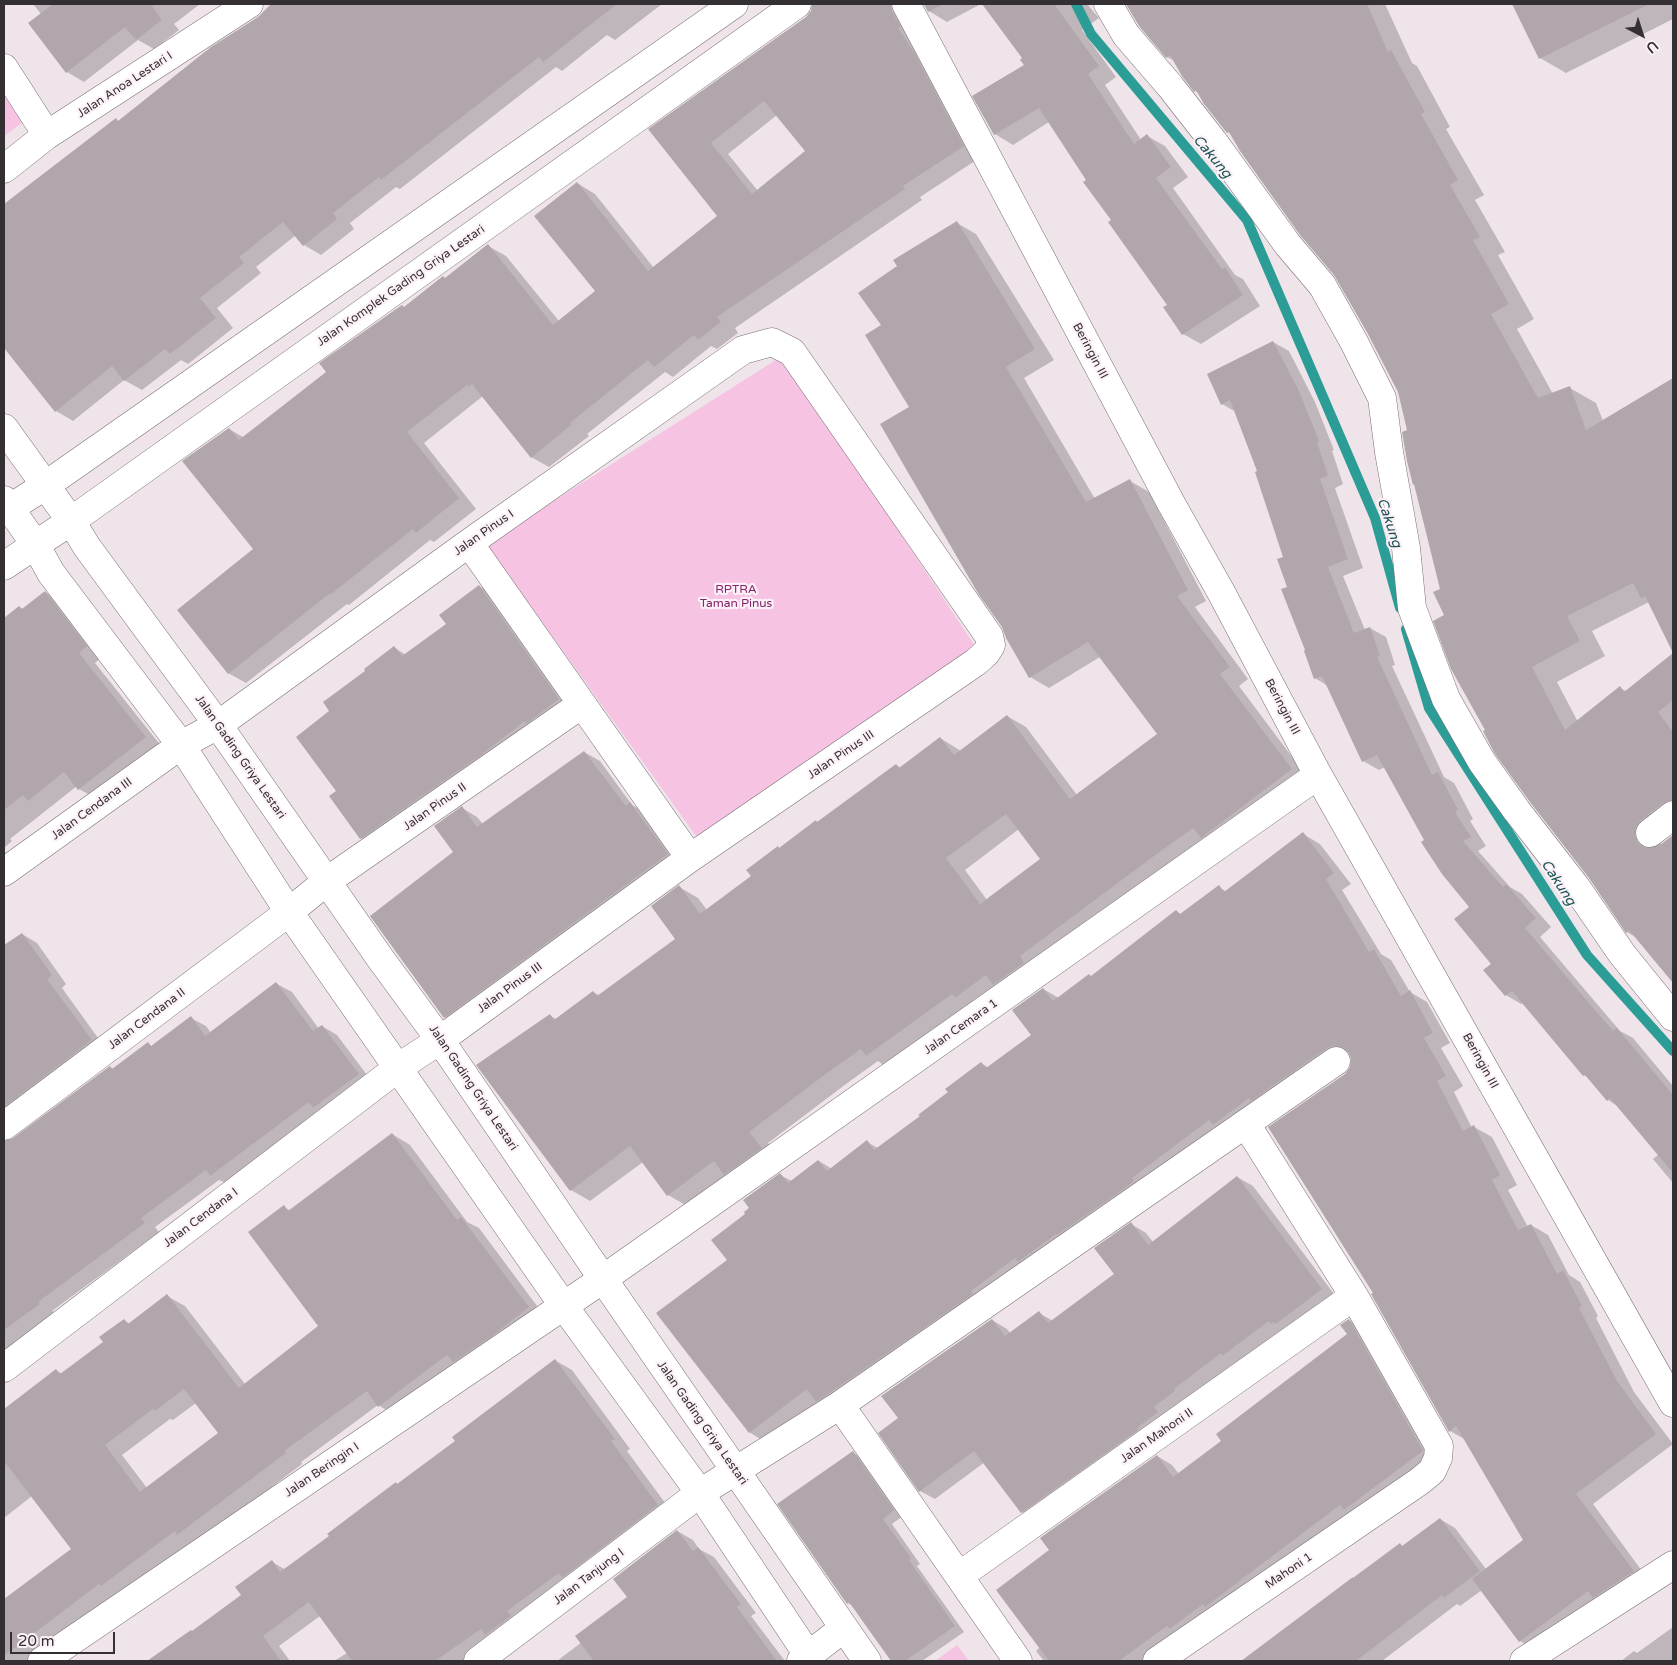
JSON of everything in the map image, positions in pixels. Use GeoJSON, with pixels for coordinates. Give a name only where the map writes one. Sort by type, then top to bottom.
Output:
{"type":"FeatureCollection","features":[{"type":"Feature","properties":{"kind":"street","name":"Jalan Anoa Lestari I"},"geometry":{"type":"LineString","coordinates":[[4,169],[47,136],[249,4]]}},
{"type":"Feature","properties":{"kind":"street"},"geometry":{"type":"LineString","coordinates":[[734,4],[46,485],[6,507],[35,544],[51,573],[181,745],[289,912],[399,1067],[563,1305],[700,1493],[807,1659],[844,1628]]}},
{"type":"Feature","properties":{"kind":"street","name":"Jalan Komplek Gading Griya Lestari"},"geometry":{"type":"LineString","coordinates":[[4,566],[71,521],[797,4]]}},
{"type":"Feature","properties":{"kind":"street","name":"Beringin III"},"geometry":{"type":"LineString","coordinates":[[906,4],[1172,505],[1318,775],[1673,1403]]}},
{"type":"Feature","properties":{"kind":"street"},"geometry":{"type":"LineString","coordinates":[[1108,4],[1126,35],[1170,86],[1288,246],[1322,285],[1354,342],[1382,398],[1389,452],[1406,548],[1412,608],[1446,699],[1482,762],[1517,811],[1576,887],[1622,954],[1673,1016]]}},
{"type":"Feature","properties":{"kind":"street"},"geometry":{"type":"LineString","coordinates":[[4,68],[47,136]]}},
{"type":"Feature","properties":{"kind":"street","name":"Jalan Pinus I"},"geometry":{"type":"LineString","coordinates":[[181,745],[218,725],[469,543],[743,350],[772,342],[792,352]]}},
{"type":"Feature","properties":{"kind":"street","name":"Jalan Pinus III"},"geometry":{"type":"LineString","coordinates":[[399,1067],[440,1040],[690,858],[976,662],[986,653],[991,645],[989,636],[792,352]]}},
{"type":"Feature","properties":{"kind":"street"},"geometry":{"type":"LineString","coordinates":[[4,428],[46,485]]}},
{"type":"Feature","properties":{"kind":"street","name":"Jalan Gading Griya Lestari"},"geometry":{"type":"LineString","coordinates":[[46,485],[87,547],[218,725],[440,1040],[867,1661]]}},
{"type":"Feature","properties":{"kind":"street"},"geometry":{"type":"LineString","coordinates":[[469,543],[690,858]]}},
{"type":"Feature","properties":{"kind":"street","name":"Jalan Pinus II"},"geometry":{"type":"LineString","coordinates":[[289,912],[327,881],[582,704]]}},
{"type":"Feature","properties":{"kind":"street","name":"Jalan Cendana III"},"geometry":{"type":"LineString","coordinates":[[4,872],[181,745]]}},
{"type":"Feature","properties":{"kind":"street","name":"Jalan Cemara 1"},"geometry":{"type":"LineString","coordinates":[[603,1279],[1318,775]]}},
{"type":"Feature","properties":{"kind":"street"},"geometry":{"type":"LineString","coordinates":[[1650,833],[1673,816]]}},
{"type":"Feature","properties":{"kind":"street","name":"Jalan Cendana II"},"geometry":{"type":"LineString","coordinates":[[4,1126],[289,912]]}},
{"type":"Feature","properties":{"kind":"street","name":"Jalan Tanjung I"},"geometry":{"type":"LineString","coordinates":[[478,1661],[700,1493],[840,1405],[1336,1061]]}},
{"type":"Feature","properties":{"kind":"street","name":"Jalan Cendana I"},"geometry":{"type":"LineString","coordinates":[[4,1368],[399,1067]]}},
{"type":"Feature","properties":{"kind":"street","name":"Mahoni 1"},"geometry":{"type":"LineString","coordinates":[[1157,1661],[1420,1481],[1432,1472],[1438,1458],[1438,1446],[1354,1296],[1246,1124]]}},
{"type":"Feature","properties":{"kind":"street","name":"Jalan Beringin I"},"geometry":{"type":"LineString","coordinates":[[42,1661],[603,1279]]}},
{"type":"Feature","properties":{"kind":"street","name":"Jalan Mahoni II"},"geometry":{"type":"LineString","coordinates":[[959,1576],[1354,1296]]}},
{"type":"Feature","properties":{"kind":"street"},"geometry":{"type":"LineString","coordinates":[[840,1405],[1018,1661]]}},
{"type":"Feature","properties":{"kind":"street"},"geometry":{"type":"LineString","coordinates":[[1524,1661],[1673,1564]]}},
{"type":"Feature","properties":{"kind":"green space"},"geometry":{"type":"Polygon","coordinates":[[[4,85],[26,120],[4,136],[4,85]]]}},
{"type":"Feature","properties":{"kind":"green space","name":"RPTRA Taman Pinus"},"geometry":{"type":"Polygon","coordinates":[[[782,356],[977,649],[699,840],[486,544],[782,356]]]}},
{"type":"Feature","properties":{"kind":"green space"},"geometry":{"type":"Polygon","coordinates":[[[957,1645],[969,1661],[935,1661],[957,1645]]]}},
{"type":"Feature","properties":{"kind":"building"},"geometry":{"type":"Polygon","coordinates":[[[53,4],[155,4],[152,6],[162,20],[136,40],[125,27],[66,73],[28,23],[53,4]]]}},
{"type":"Feature","properties":{"kind":"building"},"geometry":{"type":"Polygon","coordinates":[[[271,4],[617,4],[543,62],[539,57],[381,180],[379,177],[333,213],[337,219],[303,246],[283,222],[239,257],[244,263],[200,298],[216,318],[170,354],[165,349],[124,381],[112,366],[55,412],[4,348],[4,204],[116,118],[118,121],[211,47],[258,17],[271,4]]]}},
{"type":"Feature","properties":{"kind":"building"},"geometry":{"type":"Polygon","coordinates":[[[812,4],[890,4],[901,27],[898,28],[914,52],[964,146],[903,186],[905,189],[717,317],[721,322],[698,340],[694,335],[654,367],[648,360],[570,423],[571,425],[531,458],[472,384],[469,387],[467,385],[407,432],[459,498],[416,533],[413,529],[228,674],[177,610],[253,549],[182,461],[229,428],[239,440],[326,372],[319,363],[402,305],[404,307],[488,244],[553,325],[595,291],[534,216],[577,182],[648,271],[717,216],[648,129],[806,17],[811,11],[812,4]],[[764,101],[711,143],[752,194],[805,151],[764,101]]]}},
{"type":"Feature","properties":{"kind":"building"},"geometry":{"type":"Polygon","coordinates":[[[924,4],[944,4],[928,12],[924,4]]]}},
{"type":"Feature","properties":{"kind":"building"},"geometry":{"type":"Polygon","coordinates":[[[982,4],[1054,4],[1099,66],[1088,74],[1134,144],[1147,134],[1171,167],[1156,178],[1222,269],[1225,267],[1243,295],[1182,335],[1163,307],[1167,305],[1108,222],[1111,220],[1083,182],[1086,180],[1039,108],[994,135],[972,96],[1024,65],[1020,60],[1022,58],[982,4]]]}},
{"type":"Feature","properties":{"kind":"building"},"geometry":{"type":"Polygon","coordinates":[[[1126,4],[1367,4],[1388,52],[1391,50],[1425,112],[1421,114],[1458,180],[1450,185],[1480,237],[1473,240],[1509,304],[1491,314],[1538,398],[1570,386],[1586,430],[1673,378],[1673,653],[1673,700],[1658,712],[1673,732],[1673,800],[1663,803],[1640,821],[1636,827],[1635,835],[1638,843],[1644,847],[1652,848],[1660,845],[1673,835],[1673,983],[1629,930],[1626,933],[1589,878],[1495,754],[1483,731],[1485,730],[1451,669],[1433,621],[1444,615],[1433,592],[1440,589],[1407,461],[1402,432],[1407,430],[1398,392],[1368,334],[1334,275],[1300,235],[1240,151],[1229,132],[1227,133],[1204,104],[1196,90],[1194,92],[1170,55],[1166,58],[1139,26],[1126,4]],[[1633,583],[1567,616],[1580,641],[1532,667],[1565,730],[1620,686],[1624,692],[1673,653],[1645,596],[1641,598],[1633,583]]]}},
{"type":"Feature","properties":{"kind":"building"},"geometry":{"type":"Polygon","coordinates":[[[1512,4],[1649,4],[1539,59],[1512,4]]]}},
{"type":"Feature","properties":{"kind":"building"},"geometry":{"type":"Polygon","coordinates":[[[957,221],[1035,349],[1006,367],[1086,502],[1130,479],[1188,590],[1177,596],[1230,667],[1220,674],[1292,769],[1201,838],[1193,828],[1154,856],[1020,956],[1024,963],[993,985],[986,975],[955,998],[952,994],[866,1056],[861,1049],[827,1073],[749,1132],[762,1148],[724,1175],[714,1161],[667,1196],[630,1146],[570,1191],[476,1065],[550,1014],[554,1020],[593,991],[597,996],[675,939],[651,906],[679,885],[700,914],[751,876],[746,870],[778,846],[779,848],[816,820],[817,822],[896,764],[899,768],[940,737],[954,755],[1007,715],[1070,799],[1157,734],[1088,642],[1029,678],[1006,638],[1002,627],[979,595],[880,424],[909,407],[865,335],[881,325],[858,293],[897,266],[893,260],[957,221]],[[1006,814],[946,858],[980,904],[1040,859],[1006,814]]]}},
{"type":"Feature","properties":{"kind":"building"},"geometry":{"type":"Polygon","coordinates":[[[1273,341],[1299,391],[1319,441],[1317,442],[1328,475],[1320,479],[1348,559],[1328,567],[1354,633],[1370,627],[1380,656],[1377,657],[1432,775],[1438,772],[1458,810],[1455,812],[1471,837],[1463,841],[1503,887],[1506,884],[1536,918],[1525,928],[1613,1031],[1617,1028],[1673,1095],[1673,1173],[1610,1098],[1607,1101],[1585,1075],[1583,1076],[1512,991],[1505,996],[1483,970],[1491,964],[1454,919],[1469,907],[1442,874],[1421,842],[1424,840],[1377,755],[1362,762],[1322,676],[1314,679],[1305,650],[1281,589],[1287,587],[1277,559],[1283,557],[1255,472],[1257,471],[1230,400],[1221,405],[1207,374],[1273,341]]]}},
{"type":"Feature","properties":{"kind":"building"},"geometry":{"type":"Polygon","coordinates":[[[479,585],[559,699],[526,724],[525,721],[481,755],[360,839],[329,796],[336,791],[296,737],[329,711],[323,702],[365,671],[364,669],[394,646],[402,656],[446,624],[439,615],[479,585]]]}},
{"type":"Feature","properties":{"kind":"building"},"geometry":{"type":"Polygon","coordinates":[[[45,591],[87,646],[79,653],[146,737],[78,790],[64,772],[28,801],[23,795],[4,810],[4,618],[19,606],[22,609],[45,591]]]}},
{"type":"Feature","properties":{"kind":"building"},"geometry":{"type":"Polygon","coordinates":[[[584,751],[626,806],[630,802],[668,854],[444,1018],[370,916],[453,852],[434,826],[462,806],[477,827],[584,751]]]}},
{"type":"Feature","properties":{"kind":"building"},"geometry":{"type":"Polygon","coordinates":[[[1303,832],[1334,873],[1326,879],[1369,952],[1374,949],[1401,996],[1410,990],[1433,1033],[1424,1038],[1446,1076],[1437,1081],[1463,1131],[1474,1125],[1500,1175],[1492,1180],[1518,1230],[1531,1224],[1557,1274],[1563,1270],[1582,1306],[1579,1308],[1617,1381],[1656,1434],[1576,1494],[1634,1571],[1593,1598],[1588,1591],[1519,1642],[1472,1579],[1523,1540],[1456,1426],[1449,1432],[1371,1294],[1373,1293],[1268,1127],[1345,1074],[1350,1067],[1351,1059],[1349,1052],[1342,1047],[1334,1046],[1327,1048],[1251,1101],[1249,1098],[1213,1125],[1209,1120],[1132,1178],[1134,1181],[1121,1191],[1018,1262],[1015,1258],[971,1291],[973,1294],[831,1392],[816,1402],[807,1389],[749,1433],[656,1313],[727,1260],[711,1240],[745,1214],[744,1212],[749,1208],[743,1200],[780,1173],[788,1183],[818,1160],[827,1171],[867,1140],[874,1150],[920,1116],[918,1115],[948,1092],[945,1089],[981,1062],[986,1068],[1031,1035],[1012,1010],[1043,988],[1053,1001],[1089,974],[1091,976],[1176,910],[1180,914],[1219,885],[1224,892],[1303,832]]]}},
{"type":"Feature","properties":{"kind":"building"},"geometry":{"type":"Polygon","coordinates":[[[22,933],[52,975],[47,979],[92,1040],[4,1107],[4,945],[22,933]]]}},
{"type":"Feature","properties":{"kind":"building"},"geometry":{"type":"Polygon","coordinates":[[[276,982],[313,1031],[322,1025],[359,1074],[313,1108],[309,1102],[210,1176],[206,1170],[141,1218],[145,1223],[38,1302],[40,1304],[4,1330],[4,1141],[13,1138],[110,1066],[112,1069],[148,1042],[151,1046],[191,1016],[205,1036],[276,982]]]}},
{"type":"Feature","properties":{"kind":"building"},"geometry":{"type":"Polygon","coordinates":[[[392,1133],[457,1220],[461,1217],[529,1307],[492,1336],[453,1362],[447,1355],[378,1407],[367,1391],[284,1451],[286,1453],[177,1535],[175,1531],[101,1586],[99,1584],[4,1656],[4,1599],[71,1549],[4,1461],[4,1409],[56,1369],[60,1374],[103,1342],[99,1337],[124,1319],[128,1324],[167,1294],[239,1388],[318,1326],[248,1232],[284,1205],[288,1211],[392,1133]],[[184,1389],[155,1411],[153,1409],[105,1445],[140,1492],[218,1433],[184,1389]]]}},
{"type":"Feature","properties":{"kind":"building"},"geometry":{"type":"Polygon","coordinates":[[[1237,1176],[1322,1289],[1276,1324],[1274,1322],[1271,1324],[1269,1321],[1222,1356],[1221,1353],[1154,1407],[1158,1412],[1137,1428],[1138,1430],[1021,1513],[974,1451],[919,1492],[878,1433],[898,1418],[881,1396],[992,1319],[1005,1336],[1039,1311],[1048,1323],[1114,1274],[1094,1248],[1131,1222],[1148,1245],[1237,1176]]]}},
{"type":"Feature","properties":{"kind":"building"},"geometry":{"type":"Polygon","coordinates":[[[1349,1319],[1423,1451],[1344,1510],[1340,1505],[1205,1607],[1203,1604],[1170,1629],[1167,1626],[1119,1661],[1049,1661],[996,1590],[1049,1550],[1040,1538],[1157,1455],[1173,1477],[1221,1441],[1216,1434],[1347,1334],[1340,1325],[1349,1319]]]}},
{"type":"Feature","properties":{"kind":"building"},"geometry":{"type":"Polygon","coordinates":[[[555,1359],[615,1439],[611,1441],[658,1505],[562,1578],[559,1573],[507,1611],[511,1616],[485,1635],[481,1629],[435,1661],[352,1661],[309,1602],[263,1636],[281,1661],[147,1661],[241,1595],[235,1587],[272,1560],[280,1572],[329,1536],[327,1534],[364,1506],[455,1441],[452,1437],[555,1359]]]}},
{"type":"Feature","properties":{"kind":"building"},"geometry":{"type":"Polygon","coordinates":[[[853,1451],[894,1510],[883,1519],[955,1626],[905,1661],[891,1661],[849,1602],[847,1604],[777,1504],[853,1451]]]}},
{"type":"Feature","properties":{"kind":"building"},"geometry":{"type":"Polygon","coordinates":[[[1440,1518],[1480,1571],[1444,1598],[1442,1595],[1356,1661],[1241,1661],[1400,1543],[1402,1546],[1440,1518]]]}},
{"type":"Feature","properties":{"kind":"building"},"geometry":{"type":"Polygon","coordinates":[[[677,1530],[693,1551],[698,1547],[741,1604],[737,1607],[777,1661],[594,1661],[575,1636],[627,1597],[613,1579],[677,1530]]]}},
{"type":"Feature","properties":{"kind":"waterway","name":"Cakung"},"geometry":{"type":"LineString","coordinates":[[1076,4],[1091,34],[1247,220],[1375,518],[1400,608]]}},
{"type":"Feature","properties":{"kind":"waterway","name":"Cakung"},"geometry":{"type":"LineString","coordinates":[[1406,629],[1429,708],[1587,955],[1673,1051]]}}]}
